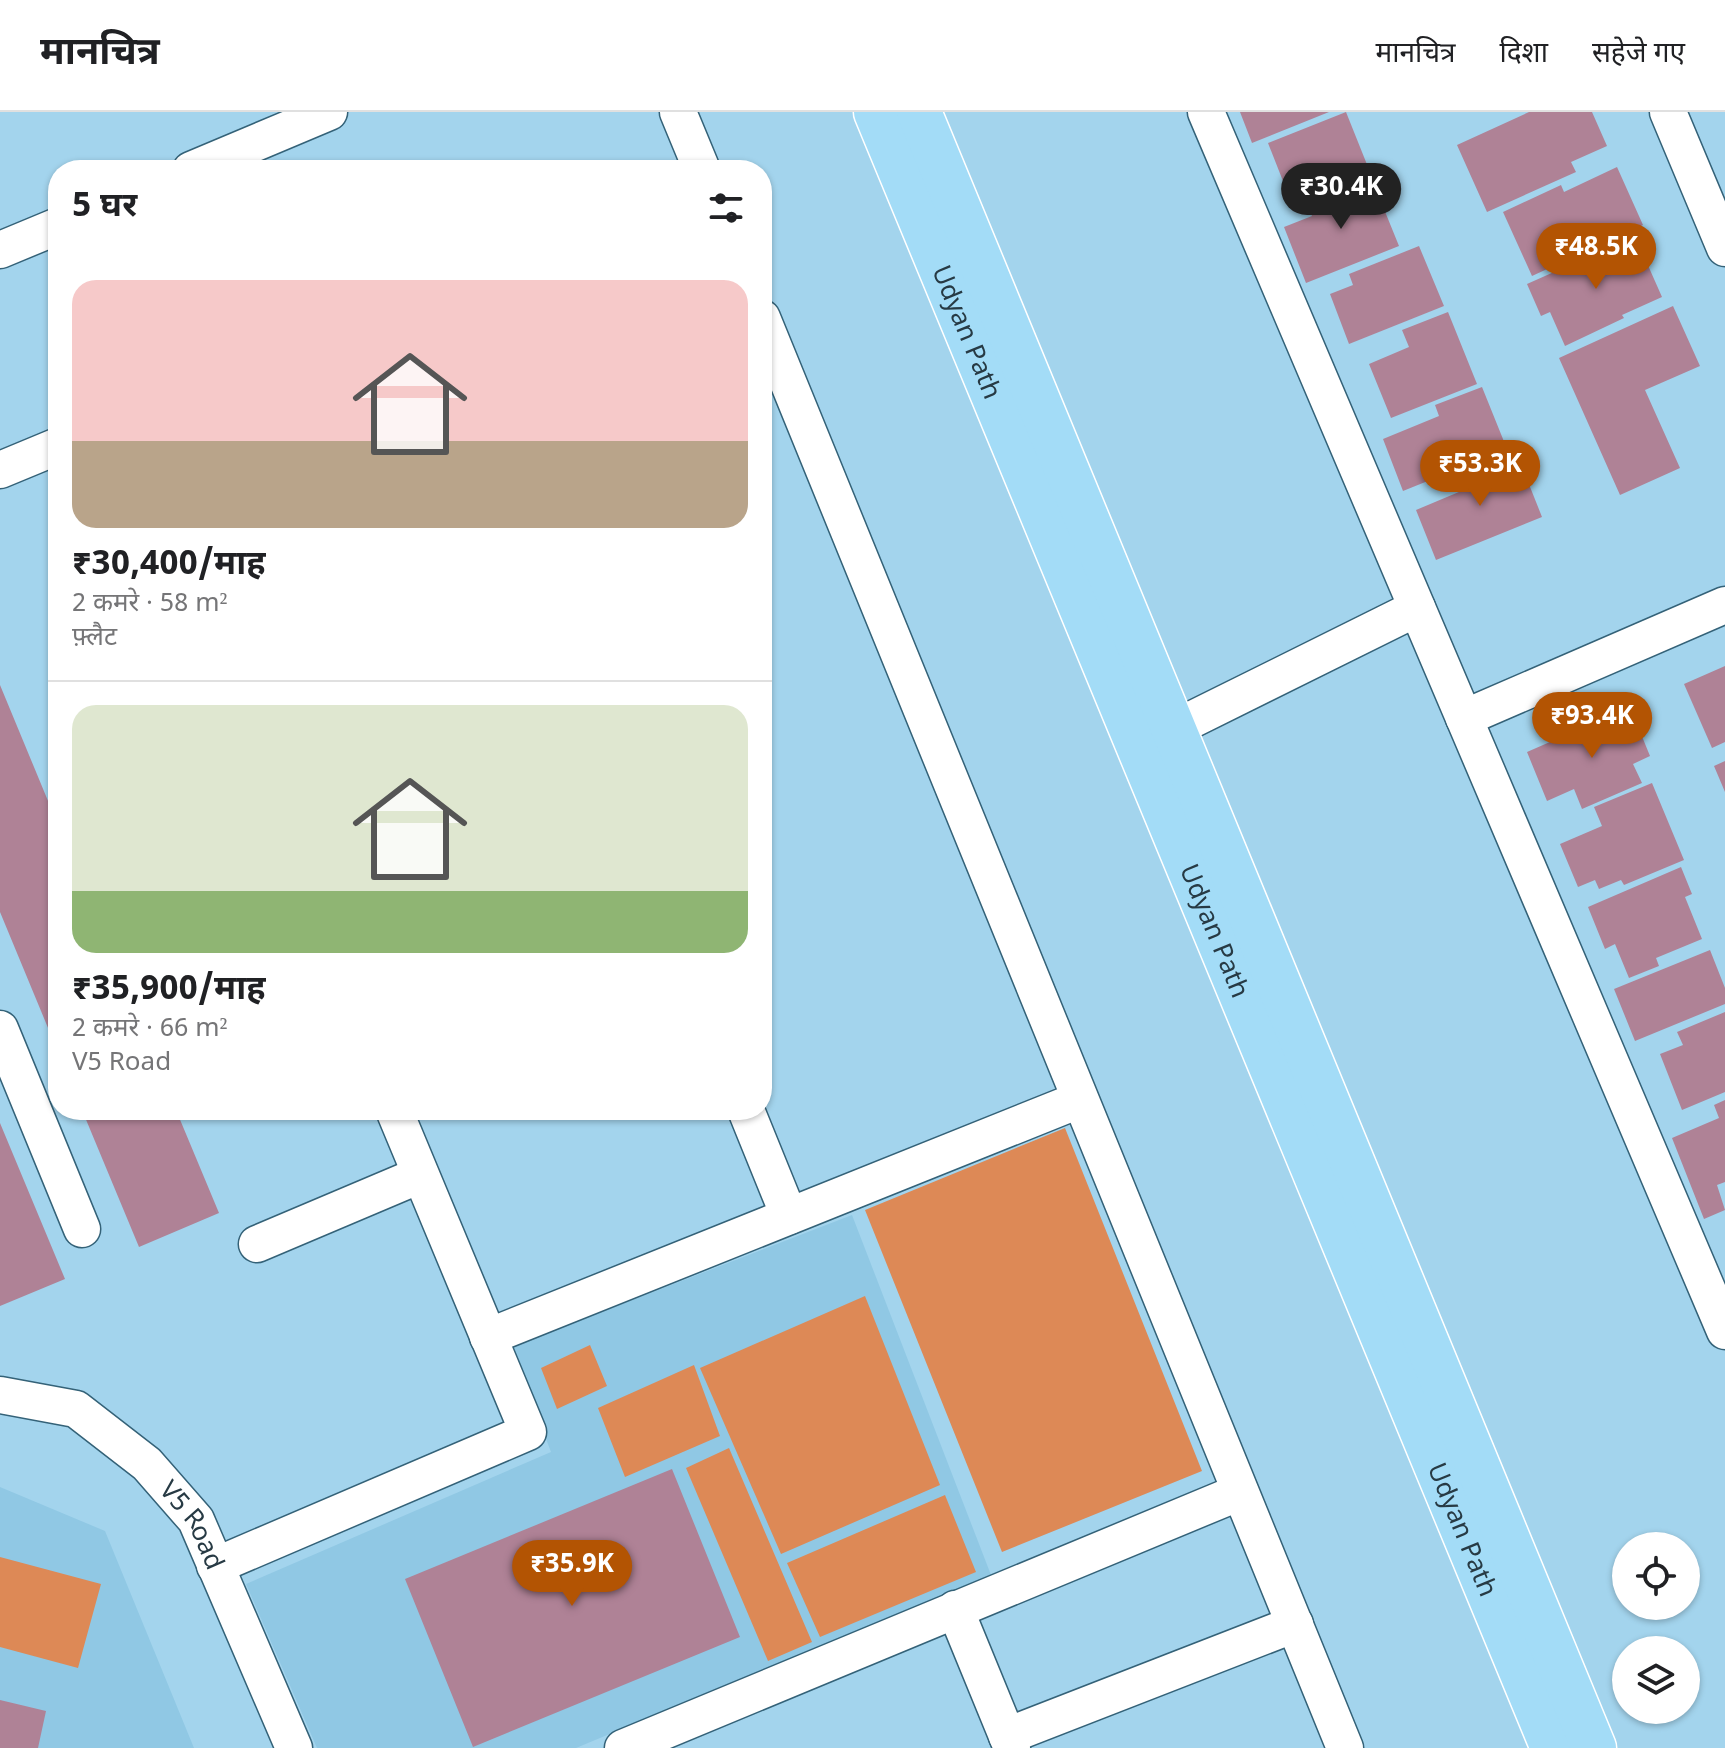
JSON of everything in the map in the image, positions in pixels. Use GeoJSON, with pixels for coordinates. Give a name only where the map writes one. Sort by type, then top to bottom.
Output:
{"type":"FeatureCollection","features":[{"type":"Feature","properties":{"kind":"main road","name":"Udyan Path"},"geometry":{"type":"LineString","coordinates":[[876,112],[1553,1748]]}},
{"type":"Feature","properties":{"kind":"main road","name":"Udyan Path"},"geometry":{"type":"LineString","coordinates":[[919,112],[1594,1748]]}},
{"type":"Feature","properties":{"kind":"street"},"geometry":{"type":"LineString","coordinates":[[215,160],[329,112]]}},
{"type":"Feature","properties":{"kind":"street"},"geometry":{"type":"LineString","coordinates":[[678,112],[698,160]]}},
{"type":"Feature","properties":{"kind":"street"},"geometry":{"type":"LineString","coordinates":[[1206,112],[1725,1331]]}},
{"type":"Feature","properties":{"kind":"street"},"geometry":{"type":"LineString","coordinates":[[1668,112],[1725,248]]}},
{"type":"Feature","properties":{"kind":"street"},"geometry":{"type":"LineString","coordinates":[[0,250],[48,230]]}},
{"type":"Feature","properties":{"kind":"street"},"geometry":{"type":"LineString","coordinates":[[772,343],[1345,1748]]}},
{"type":"Feature","properties":{"kind":"street"},"geometry":{"type":"LineString","coordinates":[[0,470],[48,450]]}},
{"type":"Feature","properties":{"kind":"street"},"geometry":{"type":"LineString","coordinates":[[1464,718],[1725,605]]}},
{"type":"Feature","properties":{"kind":"street"},"geometry":{"type":"LineString","coordinates":[[1173,729],[1417,608]]}},
{"type":"Feature","properties":{"kind":"street"},"geometry":{"type":"LineString","coordinates":[[0,1029],[82,1229]]}},
{"type":"Feature","properties":{"kind":"street"},"geometry":{"type":"LineString","coordinates":[[488,1337],[1079,1100]]}},
{"type":"Feature","properties":{"kind":"street"},"geometry":{"type":"LineString","coordinates":[[215,1566],[528,1432],[398,1120]]}},
{"type":"Feature","properties":{"kind":"street"},"geometry":{"type":"LineString","coordinates":[[750,1120],[789,1216]]}},
{"type":"Feature","properties":{"kind":"street"},"geometry":{"type":"LineString","coordinates":[[257,1244],[420,1175]]}},
{"type":"Feature","properties":{"kind":"street","name":"V5 Road"},"geometry":{"type":"LineString","coordinates":[[0,1395],[76,1409],[147,1464],[196,1520],[294,1748]]}},
{"type":"Feature","properties":{"kind":"street"},"geometry":{"type":"LineString","coordinates":[[623,1748],[668,1739],[955,1609],[1240,1492]]}},
{"type":"Feature","properties":{"kind":"street"},"geometry":{"type":"LineString","coordinates":[[955,1609],[1009,1742],[1295,1624]]}},
{"type":"Feature","properties":{"kind":"shaded area"},"geometry":{"type":"Polygon","coordinates":[[[1065,1128],[1202,1471],[1002,1552],[865,1210],[1065,1128]]]}},
{"type":"Feature","properties":{"kind":"shaded area"},"geometry":{"type":"Polygon","coordinates":[[[852,1215],[991,1575],[576,1748],[317,1748],[246,1584],[551,1452],[511,1347],[852,1215]]]}},
{"type":"Feature","properties":{"kind":"shaded area"},"geometry":{"type":"Polygon","coordinates":[[[865,1296],[940,1485],[781,1554],[700,1368],[865,1296]]]}},
{"type":"Feature","properties":{"kind":"shaded area"},"geometry":{"type":"Polygon","coordinates":[[[590,1345],[607,1386],[557,1409],[541,1368],[590,1345]]]}},
{"type":"Feature","properties":{"kind":"shaded area"},"geometry":{"type":"Polygon","coordinates":[[[694,1365],[720,1436],[625,1477],[598,1408],[694,1365]]]}},
{"type":"Feature","properties":{"kind":"shaded area"},"geometry":{"type":"Polygon","coordinates":[[[729,1448],[812,1642],[768,1661],[686,1468],[729,1448]]]}},
{"type":"Feature","properties":{"kind":"shaded area"},"geometry":{"type":"Polygon","coordinates":[[[0,1487],[105,1531],[194,1748],[0,1748],[0,1487]]]}},
{"type":"Feature","properties":{"kind":"shaded area"},"geometry":{"type":"Polygon","coordinates":[[[945,1495],[976,1572],[820,1637],[787,1563],[945,1495]]]}},
{"type":"Feature","properties":{"kind":"shaded area"},"geometry":{"type":"Polygon","coordinates":[[[0,1557],[101,1584],[78,1668],[0,1647],[0,1557]]]}},
{"type":"Feature","properties":{"kind":"building"},"geometry":{"type":"Polygon","coordinates":[[[1240,112],[1329,112],[1252,143],[1240,112]]]}},
{"type":"Feature","properties":{"kind":"building"},"geometry":{"type":"Polygon","coordinates":[[[1346,112],[1368,167],[1290,199],[1268,143],[1346,112]]]}},
{"type":"Feature","properties":{"kind":"building"},"geometry":{"type":"Polygon","coordinates":[[[1529,112],[1592,112],[1607,146],[1571,162],[1576,172],[1487,212],[1457,145],[1529,112]]]}},
{"type":"Feature","properties":{"kind":"building"},"geometry":{"type":"Polygon","coordinates":[[[1617,167],[1643,225],[1532,276],[1503,212],[1561,185],[1564,192],[1617,167]]]}},
{"type":"Feature","properties":{"kind":"building"},"geometry":{"type":"Polygon","coordinates":[[[1371,177],[1399,246],[1306,283],[1284,227],[1312,216],[1306,203],[1371,177]]]}},
{"type":"Feature","properties":{"kind":"building"},"geometry":{"type":"Polygon","coordinates":[[[1635,236],[1662,297],[1565,346],[1550,312],[1541,316],[1527,284],[1635,236]]]}},
{"type":"Feature","properties":{"kind":"building"},"geometry":{"type":"Polygon","coordinates":[[[1419,246],[1444,306],[1349,344],[1330,294],[1353,285],[1349,274],[1419,246]]]}},
{"type":"Feature","properties":{"kind":"building"},"geometry":{"type":"Polygon","coordinates":[[[1673,306],[1700,366],[1645,390],[1680,468],[1620,495],[1559,358],[1673,306]]]}},
{"type":"Feature","properties":{"kind":"building"},"geometry":{"type":"Polygon","coordinates":[[[1448,312],[1477,384],[1391,418],[1369,364],[1409,347],[1402,330],[1448,312]]]}},
{"type":"Feature","properties":{"kind":"building"},"geometry":{"type":"Polygon","coordinates":[[[1482,387],[1507,449],[1403,491],[1383,439],[1439,416],[1435,405],[1482,387]]]}},
{"type":"Feature","properties":{"kind":"building"},"geometry":{"type":"Polygon","coordinates":[[[1517,454],[1542,517],[1436,560],[1416,510],[1466,489],[1461,477],[1517,454]]]}},
{"type":"Feature","properties":{"kind":"building"},"geometry":{"type":"Polygon","coordinates":[[[1725,666],[1725,742],[1712,748],[1684,684],[1725,666]]]}},
{"type":"Feature","properties":{"kind":"building"},"geometry":{"type":"Polygon","coordinates":[[[0,685],[48,801],[48,1028],[0,912],[0,685]]]}},
{"type":"Feature","properties":{"kind":"building"},"geometry":{"type":"Polygon","coordinates":[[[1630,707],[1650,756],[1633,764],[1642,783],[1582,809],[1574,789],[1547,801],[1527,752],[1630,707]]]}},
{"type":"Feature","properties":{"kind":"building"},"geometry":{"type":"Polygon","coordinates":[[[1725,761],[1725,792],[1714,766],[1725,761]]]}},
{"type":"Feature","properties":{"kind":"building"},"geometry":{"type":"Polygon","coordinates":[[[1652,783],[1684,860],[1624,885],[1621,880],[1599,889],[1595,880],[1578,887],[1560,844],[1602,826],[1594,807],[1652,783]]]}},
{"type":"Feature","properties":{"kind":"building"},"geometry":{"type":"Polygon","coordinates":[[[1681,867],[1692,894],[1685,897],[1702,939],[1656,958],[1659,966],[1629,978],[1615,944],[1605,949],[1588,907],[1681,867]]]}},
{"type":"Feature","properties":{"kind":"building"},"geometry":{"type":"Polygon","coordinates":[[[1710,950],[1725,988],[1725,1004],[1635,1041],[1614,989],[1710,950]]]}},
{"type":"Feature","properties":{"kind":"building"},"geometry":{"type":"Polygon","coordinates":[[[1725,1012],[1725,1092],[1682,1110],[1660,1054],[1683,1045],[1677,1032],[1725,1012]]]}},
{"type":"Feature","properties":{"kind":"building"},"geometry":{"type":"Polygon","coordinates":[[[1725,1100],[1725,1182],[1717,1185],[1725,1210],[1704,1219],[1672,1138],[1719,1118],[1714,1105],[1725,1100]]]}},
{"type":"Feature","properties":{"kind":"building"},"geometry":{"type":"Polygon","coordinates":[[[86,1120],[180,1120],[219,1213],[139,1247],[86,1120]]]}},
{"type":"Feature","properties":{"kind":"building"},"geometry":{"type":"Polygon","coordinates":[[[0,1123],[65,1279],[0,1306],[0,1123]]]}},
{"type":"Feature","properties":{"kind":"building"},"geometry":{"type":"Polygon","coordinates":[[[672,1469],[740,1637],[473,1747],[405,1579],[672,1469]]]}},
{"type":"Feature","properties":{"kind":"building"},"geometry":{"type":"Polygon","coordinates":[[[0,1700],[46,1711],[38,1748],[0,1748],[0,1700]]]}}]}
